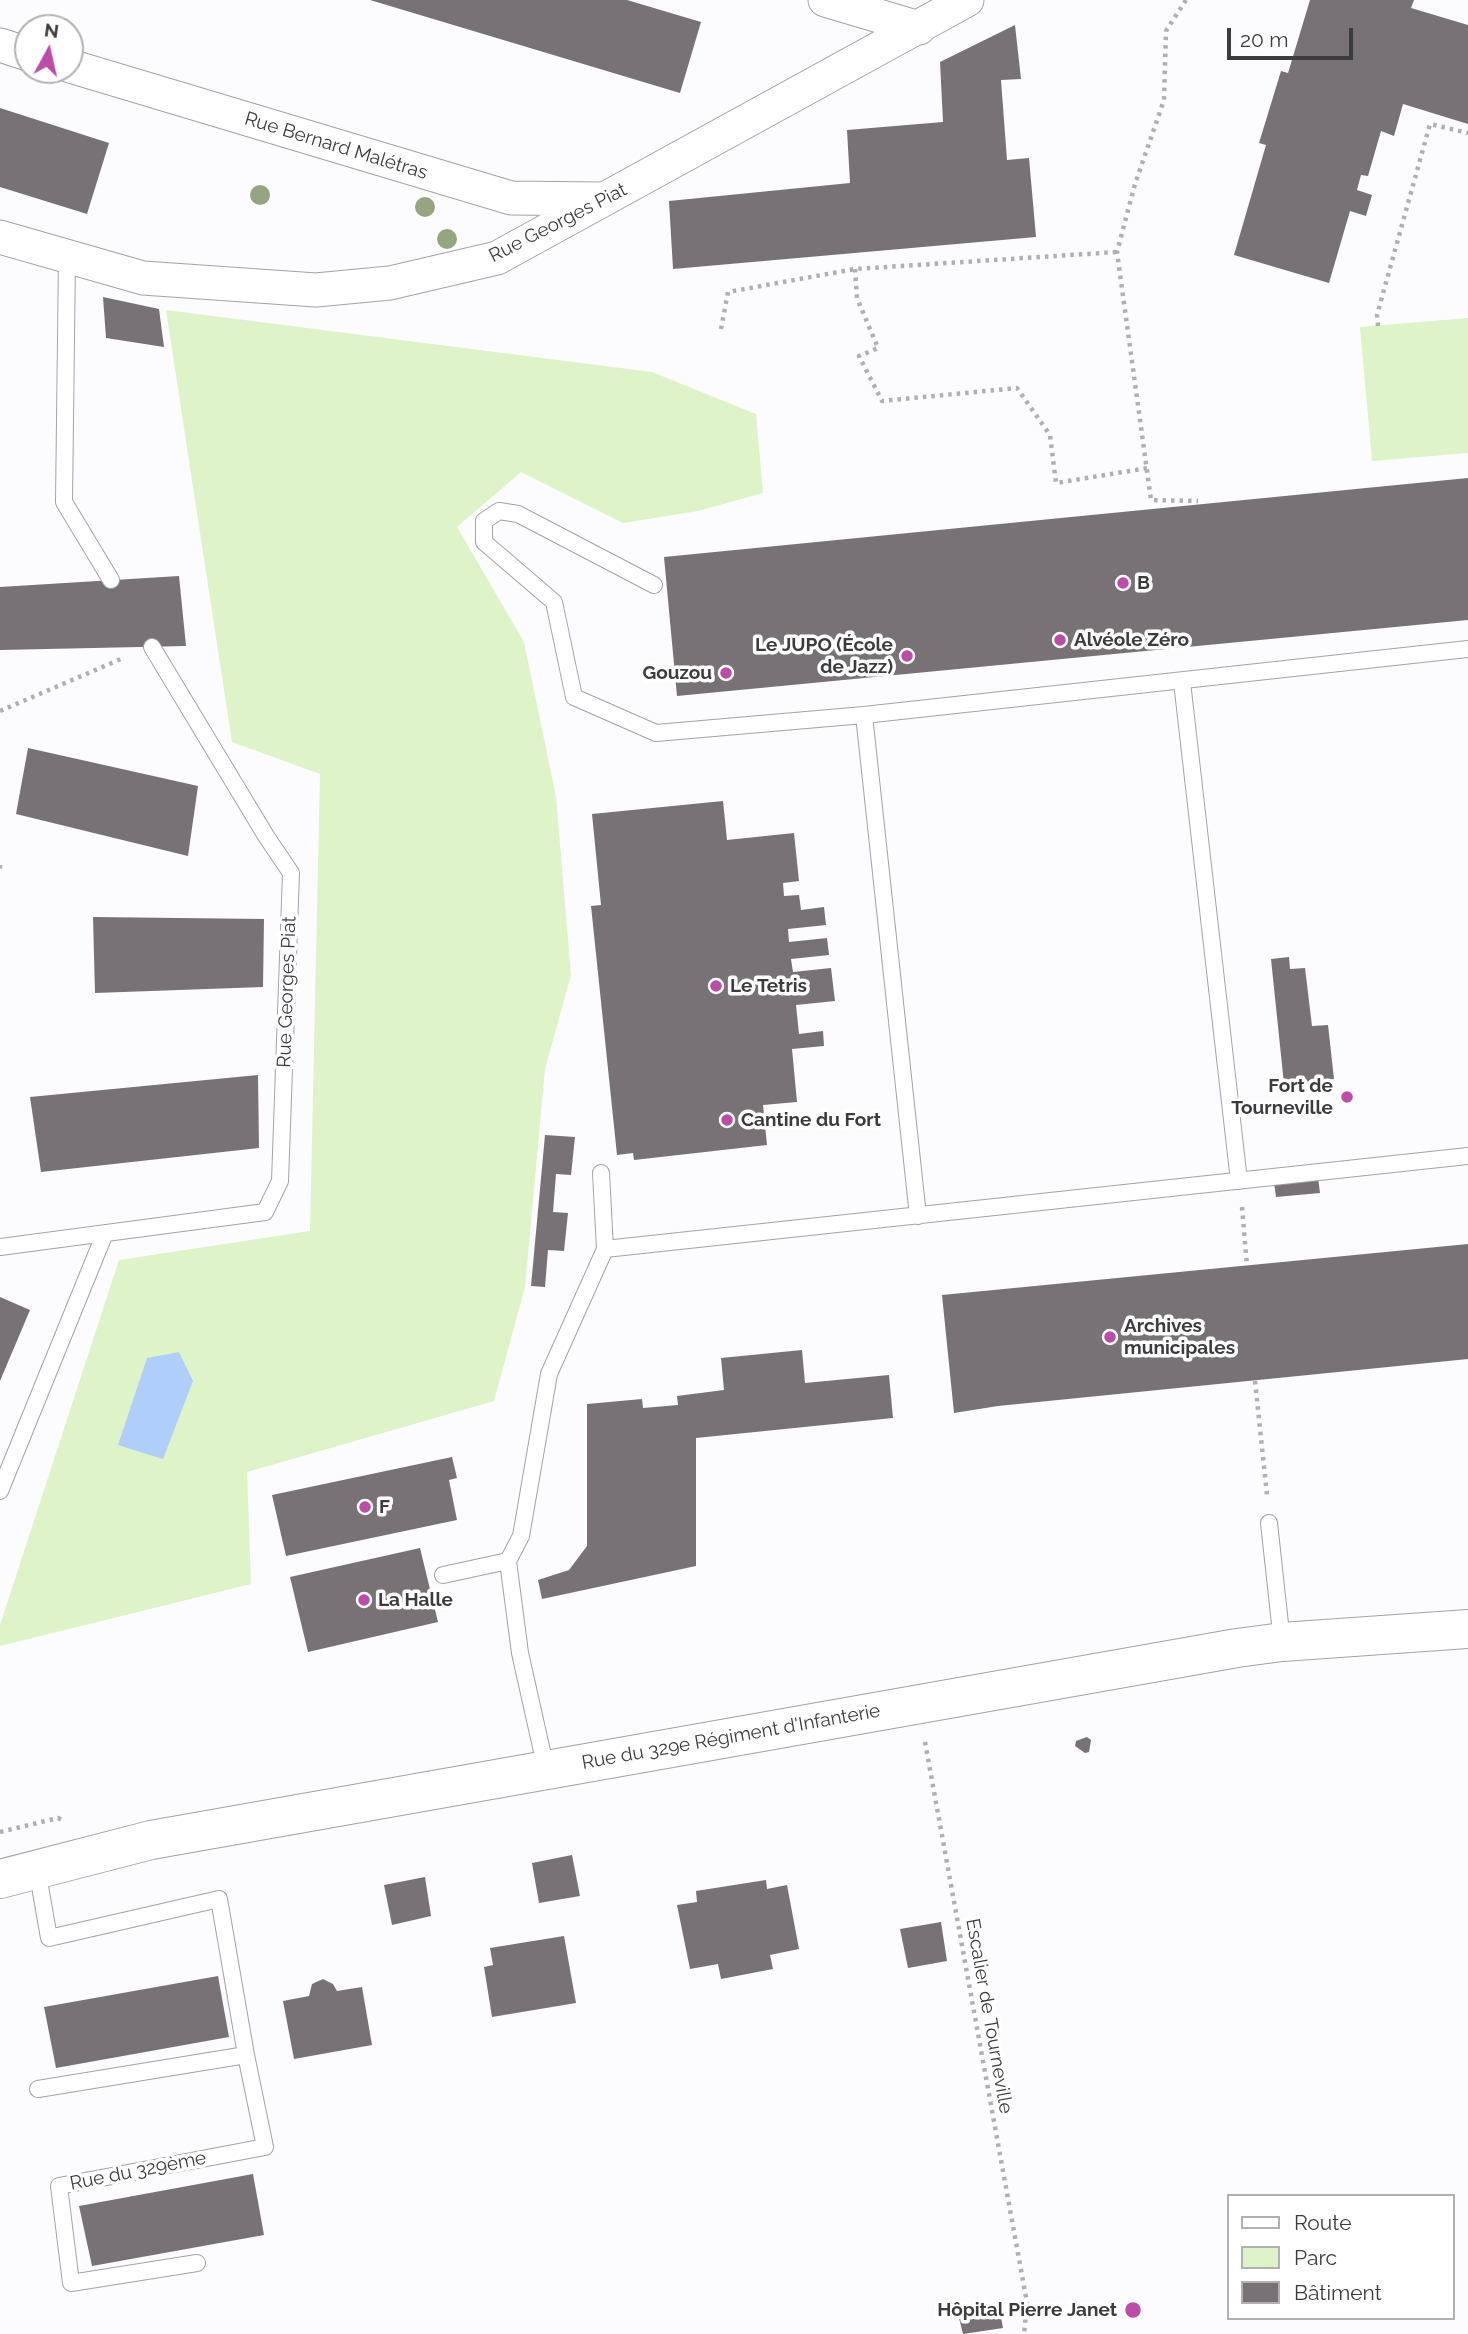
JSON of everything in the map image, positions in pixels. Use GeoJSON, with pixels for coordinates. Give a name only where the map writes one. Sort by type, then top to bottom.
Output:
{"type":"FeatureCollection","features":[{"type":"Feature","properties":{"kind":"street"},"geometry":{"type":"LineString","coordinates":[[825,0],[919,28]]}},
{"type":"Feature","properties":{"kind":"street","name":"Rue Georges Piat"},"geometry":{"type":"LineString","coordinates":[[0,237],[143,278],[316,290],[390,283],[497,258],[967,0]]}},
{"type":"Feature","properties":{"kind":"street","name":"Rue Bernard Malétras"},"geometry":{"type":"LineString","coordinates":[[84,70],[511,198],[606,199]]}},
{"type":"Feature","properties":{"kind":"street","name":"Rue du 329e Régiment d'Infanterie"},"geometry":{"type":"LineString","coordinates":[[0,1879],[151,1840],[917,1704],[1282,1642],[1468,1629]]}},
{"type":"Feature","properties":{"kind":"lane"},"geometry":{"type":"LineString","coordinates":[[67,256],[64,502],[111,580]]}},
{"type":"Feature","properties":{"kind":"lane"},"geometry":{"type":"LineString","coordinates":[[654,585],[518,514],[499,511],[484,522],[484,542],[554,602],[575,697],[656,733],[864,715],[1468,649]]}},
{"type":"Feature","properties":{"kind":"lane","name":"Rue Georges Piat"},"geometry":{"type":"LineString","coordinates":[[0,1247],[265,1212],[280,1181],[291,873],[152,647]]}},
{"type":"Feature","properties":{"kind":"lane"},"geometry":{"type":"LineString","coordinates":[[1182,681],[1239,1181]]}},
{"type":"Feature","properties":{"kind":"lane"},"geometry":{"type":"LineString","coordinates":[[864,715],[918,1216]]}},
{"type":"Feature","properties":{"kind":"lane"},"geometry":{"type":"LineString","coordinates":[[605,1249],[1468,1156]]}},
{"type":"Feature","properties":{"kind":"lane"},"geometry":{"type":"LineString","coordinates":[[546,1769],[520,1653],[508,1561],[521,1536],[550,1374],[605,1249],[601,1173]]}},
{"type":"Feature","properties":{"kind":"lane"},"geometry":{"type":"LineString","coordinates":[[0,1491],[105,1233]]}},
{"type":"Feature","properties":{"kind":"lane"},"geometry":{"type":"LineString","coordinates":[[1269,1522],[1282,1642]]}},
{"type":"Feature","properties":{"kind":"lane"},"geometry":{"type":"LineString","coordinates":[[443,1576],[508,1561]]}},
{"type":"Feature","properties":{"kind":"lane","name":"Rue du 329ème"},"geometry":{"type":"LineString","coordinates":[[37,1869],[49,1938],[219,1899],[265,2147],[59,2186],[71,2283],[197,2263]]}},
{"type":"Feature","properties":{"kind":"lane"},"geometry":{"type":"LineString","coordinates":[[38,2089],[246,2055]]}},
{"type":"Feature","properties":{"kind":"path"},"geometry":{"type":"LineString","coordinates":[[1185,0],[1166,31],[1164,100],[1135,184],[1117,252],[1151,500],[1198,501]]}},
{"type":"Feature","properties":{"kind":"path"},"geometry":{"type":"LineString","coordinates":[[1378,326],[1377,315],[1393,250],[1430,124],[1468,133]]}},
{"type":"Feature","properties":{"kind":"path"},"geometry":{"type":"LineString","coordinates":[[721,329],[728,292],[855,269],[1117,252]]}},
{"type":"Feature","properties":{"kind":"path"},"geometry":{"type":"LineString","coordinates":[[855,269],[857,298],[878,348],[859,356],[882,401],[1017,388],[1051,435],[1056,483],[1148,467]]}},
{"type":"Feature","properties":{"kind":"path"},"geometry":{"type":"LineString","coordinates":[[0,711],[121,659]]}},
{"type":"Feature","properties":{"kind":"path"},"geometry":{"type":"LineString","coordinates":[[1244,1227],[1247,1266]]}},
{"type":"Feature","properties":{"kind":"path"},"geometry":{"type":"LineString","coordinates":[[1255,1381],[1265,1477]]}},
{"type":"Feature","properties":{"kind":"path","name":"Escalier de Tourneville"},"geometry":{"type":"LineString","coordinates":[[917,1704],[1027,2303],[1024,2334]]}},
{"type":"Feature","properties":{"kind":"green space"},"geometry":{"type":"Polygon","coordinates":[[[166,310],[652,372],[756,414],[763,493],[698,511],[623,523],[521,472],[457,527],[524,642],[556,797],[571,975],[545,1069],[525,1287],[494,1401],[247,1472],[251,1584],[0,1646],[0,1625],[119,1260],[310,1231],[320,774],[232,742],[166,310]]]}},
{"type":"Feature","properties":{"kind":"green space"},"geometry":{"type":"Polygon","coordinates":[[[1468,318],[1468,453],[1372,461],[1360,327],[1468,318]]]}},
{"type":"Feature","properties":{"kind":"water"},"geometry":{"type":"Polygon","coordinates":[[[179,1352],[193,1381],[163,1459],[118,1445],[147,1358],[179,1352]]]}},
{"type":"Feature","properties":{"kind":"building"},"geometry":{"type":"Polygon","coordinates":[[[370,0],[627,0],[701,22],[680,93],[370,0]]]}},
{"type":"Feature","properties":{"kind":"building"},"geometry":{"type":"Polygon","coordinates":[[[1310,0],[1414,0],[1411,8],[1468,25],[1468,124],[1403,104],[1394,136],[1381,131],[1368,176],[1361,175],[1357,190],[1372,195],[1366,216],[1350,211],[1329,283],[1234,255],[1266,145],[1259,143],[1281,71],[1288,73],[1310,0]]]}},
{"type":"Feature","properties":{"kind":"building"},"geometry":{"type":"Polygon","coordinates":[[[1015,25],[1021,79],[1001,80],[1007,160],[1029,158],[1036,237],[673,269],[669,201],[850,183],[847,130],[943,122],[940,62],[1015,25]]]}},
{"type":"Feature","properties":{"kind":"building"},"geometry":{"type":"Polygon","coordinates":[[[0,108],[109,143],[87,214],[0,187],[0,108]]]}},
{"type":"Feature","properties":{"kind":"building"},"geometry":{"type":"Polygon","coordinates":[[[103,297],[159,309],[164,347],[106,338],[103,297]]]}},
{"type":"Feature","properties":{"kind":"building","name":"B"},"geometry":{"type":"Polygon","coordinates":[[[1468,478],[1468,620],[677,696],[664,557],[1468,478]]]}},
{"type":"Feature","properties":{"kind":"building"},"geometry":{"type":"Polygon","coordinates":[[[179,576],[186,646],[0,650],[0,587],[179,576]]]}},
{"type":"Feature","properties":{"kind":"building"},"geometry":{"type":"Polygon","coordinates":[[[28,748],[198,786],[188,856],[16,814],[28,748]]]}},
{"type":"Feature","properties":{"kind":"building","name":"Le Tetris"},"geometry":{"type":"Polygon","coordinates":[[[723,801],[727,840],[794,833],[799,881],[783,883],[784,896],[799,895],[801,910],[824,907],[826,925],[788,929],[789,942],[827,938],[829,955],[791,959],[793,972],[831,968],[835,1001],[796,1005],[799,1034],[823,1031],[824,1046],[792,1049],[797,1102],[763,1105],[767,1145],[634,1160],[633,1153],[617,1155],[591,906],[601,905],[592,814],[723,801]]]}},
{"type":"Feature","properties":{"kind":"building"},"geometry":{"type":"Polygon","coordinates":[[[93,917],[264,919],[263,987],[95,993],[93,917]]]}},
{"type":"Feature","properties":{"kind":"building"},"geometry":{"type":"Polygon","coordinates":[[[1289,957],[1290,969],[1305,968],[1312,1026],[1328,1025],[1334,1079],[1284,1084],[1271,959],[1289,957]]]}},
{"type":"Feature","properties":{"kind":"building"},"geometry":{"type":"Polygon","coordinates":[[[258,1075],[259,1148],[41,1172],[30,1097],[258,1075]]]}},
{"type":"Feature","properties":{"kind":"building"},"geometry":{"type":"Polygon","coordinates":[[[545,1135],[575,1137],[571,1175],[556,1174],[553,1212],[568,1213],[564,1251],[548,1250],[545,1287],[531,1286],[545,1135]]]}},
{"type":"Feature","properties":{"kind":"building"},"geometry":{"type":"Polygon","coordinates":[[[1318,1178],[1320,1193],[1276,1197],[1274,1182],[1318,1178]]]}},
{"type":"Feature","properties":{"kind":"building"},"geometry":{"type":"Polygon","coordinates":[[[1468,1244],[1468,1359],[998,1406],[954,1413],[942,1295],[1468,1244]]]}},
{"type":"Feature","properties":{"kind":"building"},"geometry":{"type":"Polygon","coordinates":[[[0,1297],[30,1310],[0,1381],[0,1297]]]}},
{"type":"Feature","properties":{"kind":"building"},"geometry":{"type":"Polygon","coordinates":[[[802,1350],[805,1383],[889,1375],[893,1418],[696,1438],[696,1566],[542,1599],[538,1580],[569,1570],[587,1546],[587,1404],[642,1399],[643,1408],[678,1405],[677,1396],[724,1390],[721,1358],[802,1350]]]}},
{"type":"Feature","properties":{"kind":"building","name":"F"},"geometry":{"type":"Polygon","coordinates":[[[452,1457],[457,1478],[449,1480],[457,1520],[286,1556],[272,1495],[452,1457]]]}},
{"type":"Feature","properties":{"kind":"building","name":"La Halle"},"geometry":{"type":"Polygon","coordinates":[[[420,1548],[438,1622],[308,1652],[290,1577],[420,1548]]]}},
{"type":"Feature","properties":{"kind":"building"},"geometry":{"type":"Polygon","coordinates":[[[1087,1737],[1091,1740],[1089,1752],[1085,1753],[1075,1746],[1076,1741],[1087,1737]]]}},
{"type":"Feature","properties":{"kind":"building"},"geometry":{"type":"Polygon","coordinates":[[[572,1855],[580,1896],[539,1903],[532,1863],[572,1855]]]}},
{"type":"Feature","properties":{"kind":"building"},"geometry":{"type":"Polygon","coordinates":[[[425,1877],[431,1916],[392,1925],[384,1885],[425,1877]]]}},
{"type":"Feature","properties":{"kind":"building"},"geometry":{"type":"Polygon","coordinates":[[[766,1880],[767,1889],[787,1885],[799,1949],[770,1955],[773,1969],[721,1979],[718,1964],[690,1969],[677,1905],[697,1902],[696,1891],[766,1880]]]}},
{"type":"Feature","properties":{"kind":"building"},"geometry":{"type":"Polygon","coordinates":[[[941,1922],[947,1961],[908,1968],[900,1929],[941,1922]]]}},
{"type":"Feature","properties":{"kind":"building"},"geometry":{"type":"Polygon","coordinates":[[[564,1936],[576,2003],[492,2017],[484,1967],[493,1965],[490,1948],[564,1936]]]}},
{"type":"Feature","properties":{"kind":"building"},"geometry":{"type":"Polygon","coordinates":[[[218,1976],[229,2037],[56,2068],[44,2007],[218,1976]]]}},
{"type":"Feature","properties":{"kind":"building"},"geometry":{"type":"Polygon","coordinates":[[[323,1979],[333,1984],[337,1991],[362,1987],[372,2045],[294,2059],[283,2001],[309,1996],[312,1984],[323,1979]]]}},
{"type":"Feature","properties":{"kind":"building"},"geometry":{"type":"Polygon","coordinates":[[[253,2174],[264,2235],[92,2266],[79,2206],[253,2174]]]}},
{"type":"Feature","properties":{"kind":"building"},"geometry":{"type":"Polygon","coordinates":[[[999,2306],[1003,2328],[963,2334],[958,2314],[999,2306]]]}},
{"type":"Feature","properties":{"kind":"place","name":"B"},"geometry":{"type":"Point","coordinates":[1123,583]}},
{"type":"Feature","properties":{"kind":"place","name":"Alvéole Zéro"},"geometry":{"type":"Point","coordinates":[1060,640]}},
{"type":"Feature","properties":{"kind":"place","name":"Le JUPO (École de Jazz)"},"geometry":{"type":"Point","coordinates":[907,656]}},
{"type":"Feature","properties":{"kind":"place","name":"Gouzou"},"geometry":{"type":"Point","coordinates":[726,673]}},
{"type":"Feature","properties":{"kind":"place","name":"Le Tetris"},"geometry":{"type":"Point","coordinates":[716,986]}},
{"type":"Feature","properties":{"kind":"place","name":"Fort de Tourneville"},"geometry":{"type":"Point","coordinates":[1347,1097]}},
{"type":"Feature","properties":{"kind":"place","name":"Cantine du Fort"},"geometry":{"type":"Point","coordinates":[727,1120]}},
{"type":"Feature","properties":{"kind":"place","name":"Archives municipales"},"geometry":{"type":"Point","coordinates":[1110,1337]}},
{"type":"Feature","properties":{"kind":"place","name":"F"},"geometry":{"type":"Point","coordinates":[365,1507]}},
{"type":"Feature","properties":{"kind":"place","name":"La Halle"},"geometry":{"type":"Point","coordinates":[364,1600]}},
{"type":"Feature","properties":{"kind":"place","name":"Hôpital Pierre Janet"},"geometry":{"type":"Point","coordinates":[1133,2310]}}]}
